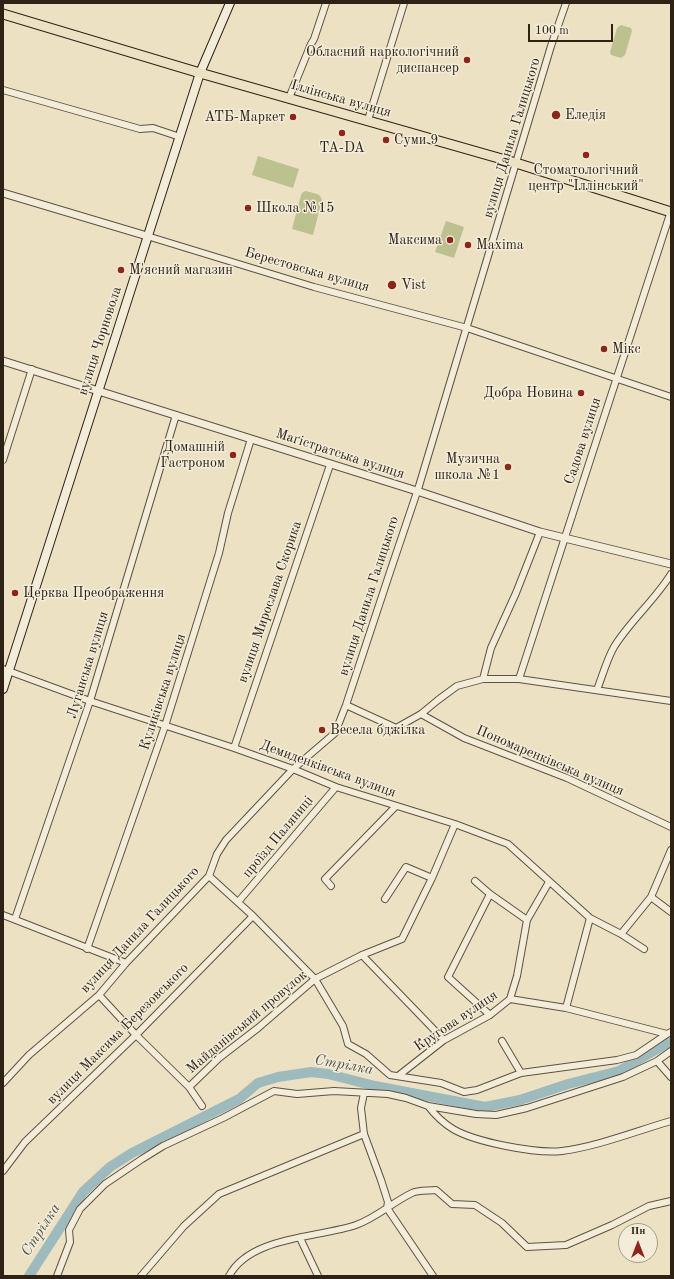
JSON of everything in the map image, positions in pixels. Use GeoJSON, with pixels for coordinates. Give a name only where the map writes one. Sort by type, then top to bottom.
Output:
{"type":"FeatureCollection","features":[{"type":"Feature","properties":{"kind":"main road","name":"вулиця Чорновола"},"geometry":{"type":"LineString","coordinates":[[3,689],[6,670],[200,74],[230,3]]}},
{"type":"Feature","properties":{"kind":"main road","name":"Іллінська вулиця"},"geometry":{"type":"LineString","coordinates":[[3,14],[200,74],[368,120],[516,163],[671,212]]}},
{"type":"Feature","properties":{"kind":"street"},"geometry":{"type":"LineString","coordinates":[[289,98],[310,44],[314,39],[326,3]]}},
{"type":"Feature","properties":{"kind":"street"},"geometry":{"type":"LineString","coordinates":[[368,120],[404,3]]}},
{"type":"Feature","properties":{"kind":"street","name":"вулиця Данила Галицького"},"geometry":{"type":"LineString","coordinates":[[3,1083],[29,1055],[99,994],[126,963],[208,876],[217,854],[226,840],[293,769],[335,733],[346,705],[417,492],[551,46],[566,3]]}},
{"type":"Feature","properties":{"kind":"street"},"geometry":{"type":"LineString","coordinates":[[3,90],[140,129],[153,128],[180,137]]}},
{"type":"Feature","properties":{"kind":"street","name":"Берестовська вулиця"},"geometry":{"type":"LineString","coordinates":[[3,193],[314,287],[467,328],[671,397]]}},
{"type":"Feature","properties":{"kind":"street","name":"Садова вулиця"},"geometry":{"type":"LineString","coordinates":[[519,679],[671,212]]}},
{"type":"Feature","properties":{"kind":"street","name":"Маґістратська вулиця"},"geometry":{"type":"LineString","coordinates":[[3,361],[540,532],[671,564]]}},
{"type":"Feature","properties":{"kind":"street"},"geometry":{"type":"LineString","coordinates":[[3,460],[32,369]]}},
{"type":"Feature","properties":{"kind":"street","name":"Луганська вулиця"},"geometry":{"type":"LineString","coordinates":[[15,919],[90,701],[176,415]]}},
{"type":"Feature","properties":{"kind":"street","name":"Куликівська вулиця"},"geometry":{"type":"LineString","coordinates":[[87,949],[165,726],[220,553],[228,513],[251,439]]}},
{"type":"Feature","properties":{"kind":"street","name":"вулиця Мирослава Скорика"},"geometry":{"type":"LineString","coordinates":[[234,748],[330,464]]}},
{"type":"Feature","properties":{"kind":"street"},"geometry":{"type":"LineString","coordinates":[[483,679],[491,648],[516,593],[540,532]]}},
{"type":"Feature","properties":{"kind":"street"},"geometry":{"type":"LineString","coordinates":[[597,690],[614,648],[638,614],[664,586],[671,574]]}},
{"type":"Feature","properties":{"kind":"street","name":"Демиденківська вулиця"},"geometry":{"type":"LineString","coordinates":[[6,670],[90,701],[234,748],[293,769],[336,787],[455,824],[508,844],[590,918],[621,934],[644,949]]}},
{"type":"Feature","properties":{"kind":"street"},"geometry":{"type":"LineString","coordinates":[[346,705],[396,728],[421,714],[458,686],[483,679],[519,679],[671,701]]}},
{"type":"Feature","properties":{"kind":"street","name":"Пономаренківська вулиця"},"geometry":{"type":"LineString","coordinates":[[421,714],[464,738],[567,778],[671,827]]}},
{"type":"Feature","properties":{"kind":"street","name":"проїзд Паляниці"},"geometry":{"type":"LineString","coordinates":[[238,902],[336,787]]}},
{"type":"Feature","properties":{"kind":"street"},"geometry":{"type":"LineString","coordinates":[[331,886],[325,880],[396,806]]}},
{"type":"Feature","properties":{"kind":"street","name":"Майданівський провулок"},"geometry":{"type":"LineString","coordinates":[[189,1087],[219,1058],[258,1028],[315,979],[362,955],[402,939],[432,878],[455,824]]}},
{"type":"Feature","properties":{"kind":"street"},"geometry":{"type":"LineString","coordinates":[[621,934],[651,897],[671,850]]}},
{"type":"Feature","properties":{"kind":"street"},"geometry":{"type":"LineString","coordinates":[[385,899],[406,867],[432,878]]}},
{"type":"Feature","properties":{"kind":"street"},"geometry":{"type":"LineString","coordinates":[[208,876],[253,916],[315,979],[342,1026],[348,1044],[366,1054],[390,1076],[398,1076]]}},
{"type":"Feature","properties":{"kind":"street"},"geometry":{"type":"LineString","coordinates":[[475,881],[490,894],[526,920]]}},
{"type":"Feature","properties":{"kind":"street"},"geometry":{"type":"LineString","coordinates":[[510,999],[516,976],[526,920],[549,882]]}},
{"type":"Feature","properties":{"kind":"street"},"geometry":{"type":"LineString","coordinates":[[490,894],[448,976],[490,1015]]}},
{"type":"Feature","properties":{"kind":"street"},"geometry":{"type":"LineString","coordinates":[[651,897],[671,912]]}},
{"type":"Feature","properties":{"kind":"street"},"geometry":{"type":"LineString","coordinates":[[3,915],[126,963]]}},
{"type":"Feature","properties":{"kind":"street","name":"вулиця Максима Березовського"},"geometry":{"type":"LineString","coordinates":[[3,1171],[25,1142],[136,1035],[253,916]]}},
{"type":"Feature","properties":{"kind":"street"},"geometry":{"type":"LineString","coordinates":[[566,1008],[590,918]]}},
{"type":"Feature","properties":{"kind":"street"},"geometry":{"type":"LineString","coordinates":[[362,955],[444,1040]]}},
{"type":"Feature","properties":{"kind":"street"},"geometry":{"type":"LineString","coordinates":[[99,994],[136,1035],[189,1087],[202,1106]]}},
{"type":"Feature","properties":{"kind":"street","name":"Кругова вулиця"},"geometry":{"type":"LineString","coordinates":[[398,1076],[444,1040],[490,1015],[510,999],[566,1008],[669,1033]]}},
{"type":"Feature","properties":{"kind":"street","name":"Кругова вулиця"},"geometry":{"type":"LineString","coordinates":[[398,1076],[441,1083],[464,1092],[477,1090],[521,1073],[630,1057],[636,1055],[669,1033]]}},
{"type":"Feature","properties":{"kind":"street"},"geometry":{"type":"LineString","coordinates":[[502,1041],[521,1073]]}},
{"type":"Feature","properties":{"kind":"street"},"geometry":{"type":"LineString","coordinates":[[57,1276],[70,1242],[69,1230],[80,1209],[106,1184],[142,1158],[163,1146],[223,1118],[274,1091],[296,1094],[334,1091],[388,1094],[406,1098],[428,1106],[476,1114],[496,1115],[527,1108],[623,1077],[657,1061],[671,1051]]}},
{"type":"Feature","properties":{"kind":"street"},"geometry":{"type":"LineString","coordinates":[[657,1061],[671,1076]]}},
{"type":"Feature","properties":{"kind":"street"},"geometry":{"type":"LineString","coordinates":[[364,1093],[361,1108],[364,1134],[388,1202],[387,1208],[433,1276]]}},
{"type":"Feature","properties":{"kind":"street"},"geometry":{"type":"LineString","coordinates":[[428,1106],[435,1115],[451,1128],[462,1134],[506,1146],[537,1150],[561,1151],[588,1146],[671,1120]]}},
{"type":"Feature","properties":{"kind":"street"},"geometry":{"type":"LineString","coordinates":[[141,1276],[184,1226],[219,1194],[364,1134]]}},
{"type":"Feature","properties":{"kind":"street"},"geometry":{"type":"LineString","coordinates":[[229,1276],[232,1270],[247,1256],[269,1245],[356,1225],[413,1192],[436,1190],[452,1204],[475,1205],[502,1223],[527,1247],[566,1246],[649,1206],[671,1201]]}},
{"type":"Feature","properties":{"kind":"street"},"geometry":{"type":"LineString","coordinates":[[300,1238],[318,1276]]}},
{"type":"Feature","properties":{"kind":"green space"},"geometry":{"type":"Polygon","coordinates":[[[621,25],[631,28],[632,31],[625,55],[621,58],[611,55],[610,52],[617,28],[621,25]]]}},
{"type":"Feature","properties":{"kind":"green space"},"geometry":{"type":"Polygon","coordinates":[[[258,156],[299,169],[293,188],[252,175],[258,156]]]}},
{"type":"Feature","properties":{"kind":"green space"},"geometry":{"type":"Polygon","coordinates":[[[306,191],[320,196],[322,200],[313,235],[292,229],[301,195],[306,191]]]}},
{"type":"Feature","properties":{"kind":"green space","name":"Максима"},"geometry":{"type":"Polygon","coordinates":[[[446,221],[464,227],[454,258],[435,252],[446,221]]]}},
{"type":"Feature","properties":{"kind":"waterway","name":"Стрілка"},"geometry":{"type":"LineString","coordinates":[[29,1276],[83,1192],[110,1167],[132,1153],[239,1099],[258,1083],[278,1077],[311,1072],[328,1074],[375,1086],[485,1107],[520,1100],[568,1084],[619,1071],[671,1041]]}},
{"type":"Feature","properties":{"kind":"place","name":"Обласний наркологічний диспансер"},"geometry":{"type":"Point","coordinates":[467,60]}},
{"type":"Feature","properties":{"kind":"place","name":"Еледія"},"geometry":{"type":"Point","coordinates":[556,115]}},
{"type":"Feature","properties":{"kind":"place","name":"АТБ-Маркет"},"geometry":{"type":"Point","coordinates":[293,117]}},
{"type":"Feature","properties":{"kind":"place","name":"TA-DA"},"geometry":{"type":"Point","coordinates":[342,133]}},
{"type":"Feature","properties":{"kind":"place","name":"Суми 9"},"geometry":{"type":"Point","coordinates":[386,140]}},
{"type":"Feature","properties":{"kind":"place","name":"Стоматологічний центр \"Іллінський\""},"geometry":{"type":"Point","coordinates":[586,155]}},
{"type":"Feature","properties":{"kind":"place","name":"Школа №15"},"geometry":{"type":"Point","coordinates":[248,208]}},
{"type":"Feature","properties":{"kind":"place","name":"Максима"},"geometry":{"type":"Point","coordinates":[450,240]}},
{"type":"Feature","properties":{"kind":"place","name":"Maxima"},"geometry":{"type":"Point","coordinates":[468,245]}},
{"type":"Feature","properties":{"kind":"place","name":"М'ясний магазин"},"geometry":{"type":"Point","coordinates":[121,270]}},
{"type":"Feature","properties":{"kind":"place","name":"Vist"},"geometry":{"type":"Point","coordinates":[392,285]}},
{"type":"Feature","properties":{"kind":"place","name":"Мікс"},"geometry":{"type":"Point","coordinates":[604,349]}},
{"type":"Feature","properties":{"kind":"place","name":"Добра Новина"},"geometry":{"type":"Point","coordinates":[581,393]}},
{"type":"Feature","properties":{"kind":"place","name":"Домашній Гастроном"},"geometry":{"type":"Point","coordinates":[233,455]}},
{"type":"Feature","properties":{"kind":"place","name":"Музична школа №1"},"geometry":{"type":"Point","coordinates":[508,467]}},
{"type":"Feature","properties":{"kind":"place","name":"Церква Преображення"},"geometry":{"type":"Point","coordinates":[15,593]}},
{"type":"Feature","properties":{"kind":"place","name":"Весела бджілка"},"geometry":{"type":"Point","coordinates":[322,730]}}]}
